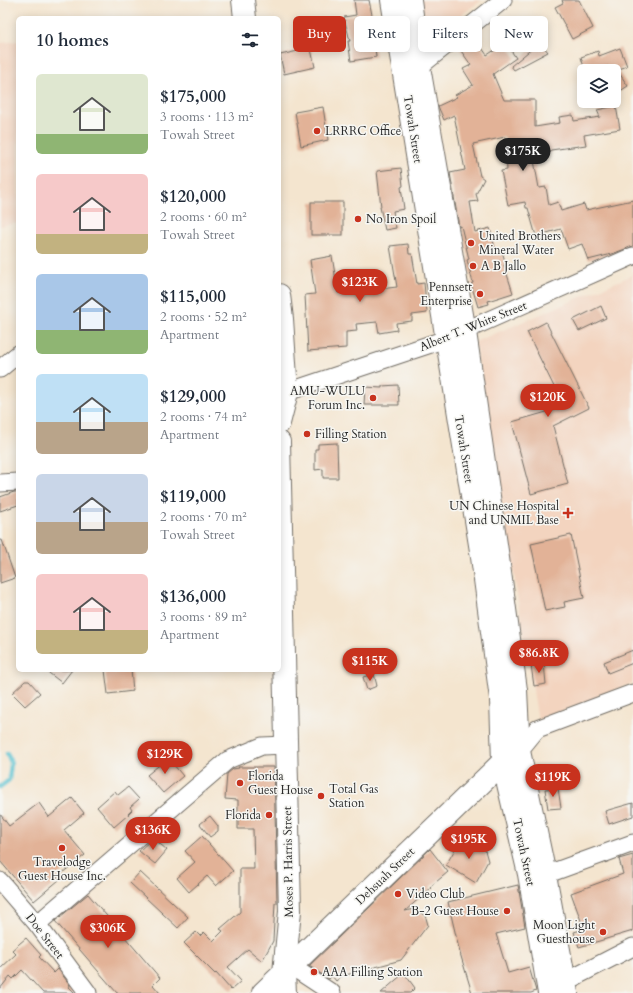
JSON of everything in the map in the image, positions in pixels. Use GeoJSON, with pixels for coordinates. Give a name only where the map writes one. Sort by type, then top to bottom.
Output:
{"type":"FeatureCollection","features":[{"type":"Feature","properties":{"kind":"main road"},"geometry":{"type":"LineString","coordinates":[[243,0],[245,16]]}},
{"type":"Feature","properties":{"kind":"main road","name":"Towah Street"},"geometry":{"type":"LineString","coordinates":[[392,0],[497,550],[515,682],[511,756],[530,874],[560,989]]}},
{"type":"Feature","properties":{"kind":"main road","name":"Towah Street"},"geometry":{"type":"LineString","coordinates":[[410,0],[455,336]]}},
{"type":"Feature","properties":{"kind":"main road"},"geometry":{"type":"LineString","coordinates":[[281,311],[287,392],[281,415]]}},
{"type":"Feature","properties":{"kind":"main road","name":"Moses P. Harris Street"},"geometry":{"type":"LineString","coordinates":[[281,529],[290,911],[287,978]]}},
{"type":"Feature","properties":{"kind":"main road","name":"Towah Street"},"geometry":{"type":"LineString","coordinates":[[511,756],[545,875],[560,989]]}},
{"type":"Feature","properties":{"kind":"main road","name":"Dehsuah Street"},"geometry":{"type":"LineString","coordinates":[[263,993],[287,978],[511,756]]}},
{"type":"Feature","properties":{"kind":"street"},"geometry":{"type":"LineString","coordinates":[[419,68],[503,0]]}},
{"type":"Feature","properties":{"kind":"street","name":"Albert T. White Street"},"geometry":{"type":"LineString","coordinates":[[287,392],[455,336],[633,256]]}},
{"type":"Feature","properties":{"kind":"street"},"geometry":{"type":"LineString","coordinates":[[0,369],[16,356]]}},
{"type":"Feature","properties":{"kind":"street"},"geometry":{"type":"LineString","coordinates":[[0,483],[16,482]]}},
{"type":"Feature","properties":{"kind":"street","name":"Dehsuah Street"},"geometry":{"type":"LineString","coordinates":[[511,756],[537,729],[633,693]]}},
{"type":"Feature","properties":{"kind":"street"},"geometry":{"type":"LineString","coordinates":[[37,924],[228,760],[262,746],[286,745]]}},
{"type":"Feature","properties":{"kind":"street"},"geometry":{"type":"LineString","coordinates":[[545,875],[633,843]]}},
{"type":"Feature","properties":{"kind":"street","name":"Doe Street"},"geometry":{"type":"LineString","coordinates":[[0,881],[37,924],[88,993]]}},
{"type":"Feature","properties":{"kind":"street"},"geometry":{"type":"LineString","coordinates":[[560,989],[633,947]]}},
{"type":"Feature","properties":{"kind":"street"},"geometry":{"type":"LineString","coordinates":[[287,978],[332,993]]}},
{"type":"Feature","properties":{"kind":"shaded area"},"geometry":{"type":"Polygon","coordinates":[[[421,0],[482,0],[459,16],[423,16],[421,0]]]}},
{"type":"Feature","properties":{"kind":"shaded area"},"geometry":{"type":"Polygon","coordinates":[[[16,41],[16,223],[0,226],[0,43],[16,41]]]}},
{"type":"Feature","properties":{"kind":"shaded area","name":"UN Chinese Hospital and UNMIL Base"},"geometry":{"type":"Polygon","coordinates":[[[633,275],[633,683],[538,720],[475,342],[633,275]]]}},
{"type":"Feature","properties":{"kind":"building"},"geometry":{"type":"Polygon","coordinates":[[[354,0],[369,0],[372,16],[354,16],[354,52],[375,52],[376,57],[351,61],[348,41],[350,41],[346,25],[346,17],[356,15],[354,0]]]}},
{"type":"Feature","properties":{"kind":"building"},"geometry":{"type":"Polygon","coordinates":[[[562,0],[579,0],[593,28],[572,39],[555,7],[563,3],[562,0]]]}},
{"type":"Feature","properties":{"kind":"building"},"geometry":{"type":"Polygon","coordinates":[[[482,48],[487,55],[492,52],[512,52],[516,58],[493,74],[504,100],[535,100],[535,127],[560,123],[559,117],[573,115],[574,121],[600,117],[597,110],[616,108],[620,129],[584,135],[586,145],[551,150],[551,152],[533,155],[539,188],[546,187],[549,205],[558,202],[561,211],[584,204],[586,210],[633,200],[633,246],[612,254],[588,260],[582,244],[568,249],[561,229],[536,236],[525,202],[508,205],[501,171],[507,170],[505,137],[473,144],[480,176],[484,179],[476,194],[478,201],[470,202],[475,232],[490,228],[496,253],[502,251],[506,265],[504,265],[513,293],[488,301],[489,304],[478,307],[471,284],[473,283],[467,260],[469,259],[461,226],[459,227],[450,173],[465,170],[454,115],[444,120],[438,106],[457,97],[455,95],[473,85],[463,69],[471,65],[462,52],[482,52],[482,48]]]}},
{"type":"Feature","properties":{"kind":"building"},"geometry":{"type":"Polygon","coordinates":[[[620,48],[627,66],[621,68],[621,64],[583,64],[581,57],[598,51],[599,56],[620,48]]]}},
{"type":"Feature","properties":{"kind":"building"},"geometry":{"type":"Polygon","coordinates":[[[294,52],[312,52],[315,67],[284,74],[281,55],[294,52]]]}},
{"type":"Feature","properties":{"kind":"building"},"geometry":{"type":"Polygon","coordinates":[[[528,52],[548,52],[514,70],[511,66],[528,52]]]}},
{"type":"Feature","properties":{"kind":"building"},"geometry":{"type":"Polygon","coordinates":[[[621,76],[628,86],[621,90],[621,76]]]}},
{"type":"Feature","properties":{"kind":"building"},"geometry":{"type":"Polygon","coordinates":[[[323,107],[328,140],[301,146],[295,112],[323,107]]]}},
{"type":"Feature","properties":{"kind":"building"},"geometry":{"type":"Polygon","coordinates":[[[401,168],[403,186],[401,187],[404,209],[393,211],[396,228],[385,230],[380,207],[377,171],[401,168]]]}},
{"type":"Feature","properties":{"kind":"building"},"geometry":{"type":"Polygon","coordinates":[[[311,202],[343,202],[343,235],[311,235],[311,202]]]}},
{"type":"Feature","properties":{"kind":"building"},"geometry":{"type":"Polygon","coordinates":[[[408,244],[409,254],[412,254],[417,284],[424,283],[427,313],[412,315],[412,321],[396,323],[397,330],[379,333],[377,322],[356,324],[357,331],[346,332],[346,348],[308,351],[305,295],[315,294],[310,260],[332,256],[338,293],[370,288],[371,290],[397,287],[390,246],[408,244]]]}},
{"type":"Feature","properties":{"kind":"building"},"geometry":{"type":"Polygon","coordinates":[[[601,306],[606,318],[579,331],[573,320],[601,306]]]}},
{"type":"Feature","properties":{"kind":"building"},"geometry":{"type":"Polygon","coordinates":[[[546,322],[589,408],[553,426],[568,484],[531,494],[512,422],[564,407],[527,332],[546,322]]]}},
{"type":"Feature","properties":{"kind":"building"},"geometry":{"type":"Polygon","coordinates":[[[398,385],[399,405],[364,405],[365,387],[382,388],[382,386],[398,385]]]}},
{"type":"Feature","properties":{"kind":"building"},"geometry":{"type":"Polygon","coordinates":[[[337,443],[338,478],[323,478],[323,469],[315,470],[315,449],[318,449],[318,444],[337,443]]]}},
{"type":"Feature","properties":{"kind":"building"},"geometry":{"type":"Polygon","coordinates":[[[16,492],[16,506],[0,511],[0,497],[16,492]]]}},
{"type":"Feature","properties":{"kind":"building"},"geometry":{"type":"Polygon","coordinates":[[[571,535],[584,598],[564,602],[565,607],[545,611],[531,544],[571,535]]]}},
{"type":"Feature","properties":{"kind":"building"},"geometry":{"type":"Polygon","coordinates":[[[0,540],[2,540],[15,578],[0,583],[0,540]]]}},
{"type":"Feature","properties":{"kind":"building"},"geometry":{"type":"Polygon","coordinates":[[[633,650],[633,663],[608,673],[604,662],[633,650]]]}},
{"type":"Feature","properties":{"kind":"building"},"geometry":{"type":"Polygon","coordinates":[[[544,663],[546,684],[534,686],[531,665],[544,663]]]}},
{"type":"Feature","properties":{"kind":"building"},"geometry":{"type":"Polygon","coordinates":[[[48,672],[70,672],[62,683],[48,672]]]}},
{"type":"Feature","properties":{"kind":"building"},"geometry":{"type":"Polygon","coordinates":[[[105,672],[131,672],[133,691],[108,694],[105,672]]]}},
{"type":"Feature","properties":{"kind":"building"},"geometry":{"type":"Polygon","coordinates":[[[374,674],[377,686],[367,690],[363,677],[374,674]]]}},
{"type":"Feature","properties":{"kind":"building"},"geometry":{"type":"Polygon","coordinates":[[[25,681],[29,681],[40,693],[25,706],[12,693],[25,681]]]}},
{"type":"Feature","properties":{"kind":"building"},"geometry":{"type":"Polygon","coordinates":[[[168,758],[183,776],[163,793],[147,775],[168,758]]]}},
{"type":"Feature","properties":{"kind":"building"},"geometry":{"type":"Polygon","coordinates":[[[238,767],[274,767],[277,903],[275,903],[273,941],[262,961],[248,949],[228,967],[241,981],[231,990],[216,973],[215,974],[184,943],[196,932],[200,936],[204,932],[213,941],[223,931],[220,929],[240,912],[240,869],[254,869],[253,829],[238,829],[238,800],[225,799],[227,774],[233,769],[239,768],[238,767]]]}},
{"type":"Feature","properties":{"kind":"building"},"geometry":{"type":"Polygon","coordinates":[[[128,787],[139,799],[130,807],[132,810],[129,814],[114,827],[97,807],[115,791],[118,795],[128,787]]]}},
{"type":"Feature","properties":{"kind":"building"},"geometry":{"type":"Polygon","coordinates":[[[558,788],[561,808],[548,809],[545,789],[558,788]]]}},
{"type":"Feature","properties":{"kind":"building"},"geometry":{"type":"Polygon","coordinates":[[[72,798],[84,813],[64,830],[85,855],[57,877],[59,880],[34,901],[0,861],[0,814],[9,826],[39,803],[49,817],[72,798]]]}},
{"type":"Feature","properties":{"kind":"building"},"geometry":{"type":"Polygon","coordinates":[[[633,803],[633,816],[609,824],[605,811],[633,803]]]}},
{"type":"Feature","properties":{"kind":"building"},"geometry":{"type":"Polygon","coordinates":[[[210,816],[218,826],[218,831],[210,837],[200,824],[210,816]]]}},
{"type":"Feature","properties":{"kind":"building"},"geometry":{"type":"Polygon","coordinates":[[[202,836],[233,871],[216,886],[207,876],[189,892],[177,878],[195,862],[185,851],[202,836]]]}},
{"type":"Feature","properties":{"kind":"building"},"geometry":{"type":"Polygon","coordinates":[[[153,838],[167,850],[155,864],[139,851],[153,838]]]}},
{"type":"Feature","properties":{"kind":"building"},"geometry":{"type":"Polygon","coordinates":[[[471,840],[484,847],[488,861],[476,883],[446,865],[458,844],[471,840]]]}},
{"type":"Feature","properties":{"kind":"building"},"geometry":{"type":"Polygon","coordinates":[[[430,849],[448,872],[405,911],[414,909],[424,915],[428,925],[401,960],[342,976],[336,981],[332,976],[329,979],[309,966],[430,849]]]}},
{"type":"Feature","properties":{"kind":"building"},"geometry":{"type":"Polygon","coordinates":[[[633,855],[633,931],[579,947],[574,932],[584,929],[571,893],[623,874],[619,859],[633,855]]]}},
{"type":"Feature","properties":{"kind":"building"},"geometry":{"type":"Polygon","coordinates":[[[140,872],[188,917],[178,928],[130,883],[140,872]]]}},
{"type":"Feature","properties":{"kind":"building"},"geometry":{"type":"Polygon","coordinates":[[[518,885],[525,927],[496,934],[508,973],[529,967],[536,991],[531,993],[472,993],[460,953],[448,902],[518,885]]]}},
{"type":"Feature","properties":{"kind":"building"},"geometry":{"type":"Polygon","coordinates":[[[88,894],[160,978],[153,985],[160,993],[117,993],[55,921],[88,894]]]}},
{"type":"Feature","properties":{"kind":"building"},"geometry":{"type":"Polygon","coordinates":[[[26,938],[41,955],[39,957],[54,973],[58,969],[70,985],[69,987],[75,993],[43,993],[22,970],[13,979],[10,976],[0,989],[0,969],[16,954],[12,950],[26,938]]]}},
{"type":"Feature","properties":{"kind":"building"},"geometry":{"type":"Polygon","coordinates":[[[404,973],[415,988],[410,993],[381,993],[404,973]]]}},
{"type":"Feature","properties":{"kind":"waterway"},"geometry":{"type":"LineString","coordinates":[[0,787],[9,780],[11,763],[7,753]]}},
{"type":"Feature","properties":{"kind":"place","name":"LRRRC Office"},"geometry":{"type":"Point","coordinates":[317,131]}},
{"type":"Feature","properties":{"kind":"place","name":"No Iron Spoil"},"geometry":{"type":"Point","coordinates":[358,219]}},
{"type":"Feature","properties":{"kind":"place","name":"United Brothers Mineral Water"},"geometry":{"type":"Point","coordinates":[471,243]}},
{"type":"Feature","properties":{"kind":"place","name":"A B Jallo"},"geometry":{"type":"Point","coordinates":[473,266]}},
{"type":"Feature","properties":{"kind":"place","name":"Pennsett Enterprise"},"geometry":{"type":"Point","coordinates":[480,294]}},
{"type":"Feature","properties":{"kind":"place","name":"AMU-WULU Forum Inc."},"geometry":{"type":"Point","coordinates":[373,398]}},
{"type":"Feature","properties":{"kind":"place","name":"Filling Station"},"geometry":{"type":"Point","coordinates":[307,434]}},
{"type":"Feature","properties":{"kind":"place","name":"UN Chinese Hospital and UNMIL Base"},"geometry":{"type":"Point","coordinates":[568,513]}},
{"type":"Feature","properties":{"kind":"place","name":"Florida Guest House"},"geometry":{"type":"Point","coordinates":[240,783]}},
{"type":"Feature","properties":{"kind":"place","name":"Total Gas Station"},"geometry":{"type":"Point","coordinates":[321,796]}},
{"type":"Feature","properties":{"kind":"place","name":"Florida"},"geometry":{"type":"Point","coordinates":[269,815]}},
{"type":"Feature","properties":{"kind":"place","name":"Travelodge Guest House Inc."},"geometry":{"type":"Point","coordinates":[62,848]}},
{"type":"Feature","properties":{"kind":"place","name":"Video Club"},"geometry":{"type":"Point","coordinates":[398,894]}},
{"type":"Feature","properties":{"kind":"place","name":"B-2 Guest House"},"geometry":{"type":"Point","coordinates":[507,911]}},
{"type":"Feature","properties":{"kind":"place","name":"Moon Light Guesthouse"},"geometry":{"type":"Point","coordinates":[603,932]}},
{"type":"Feature","properties":{"kind":"place","name":"AAA Filling Station"},"geometry":{"type":"Point","coordinates":[314,972]}}]}
